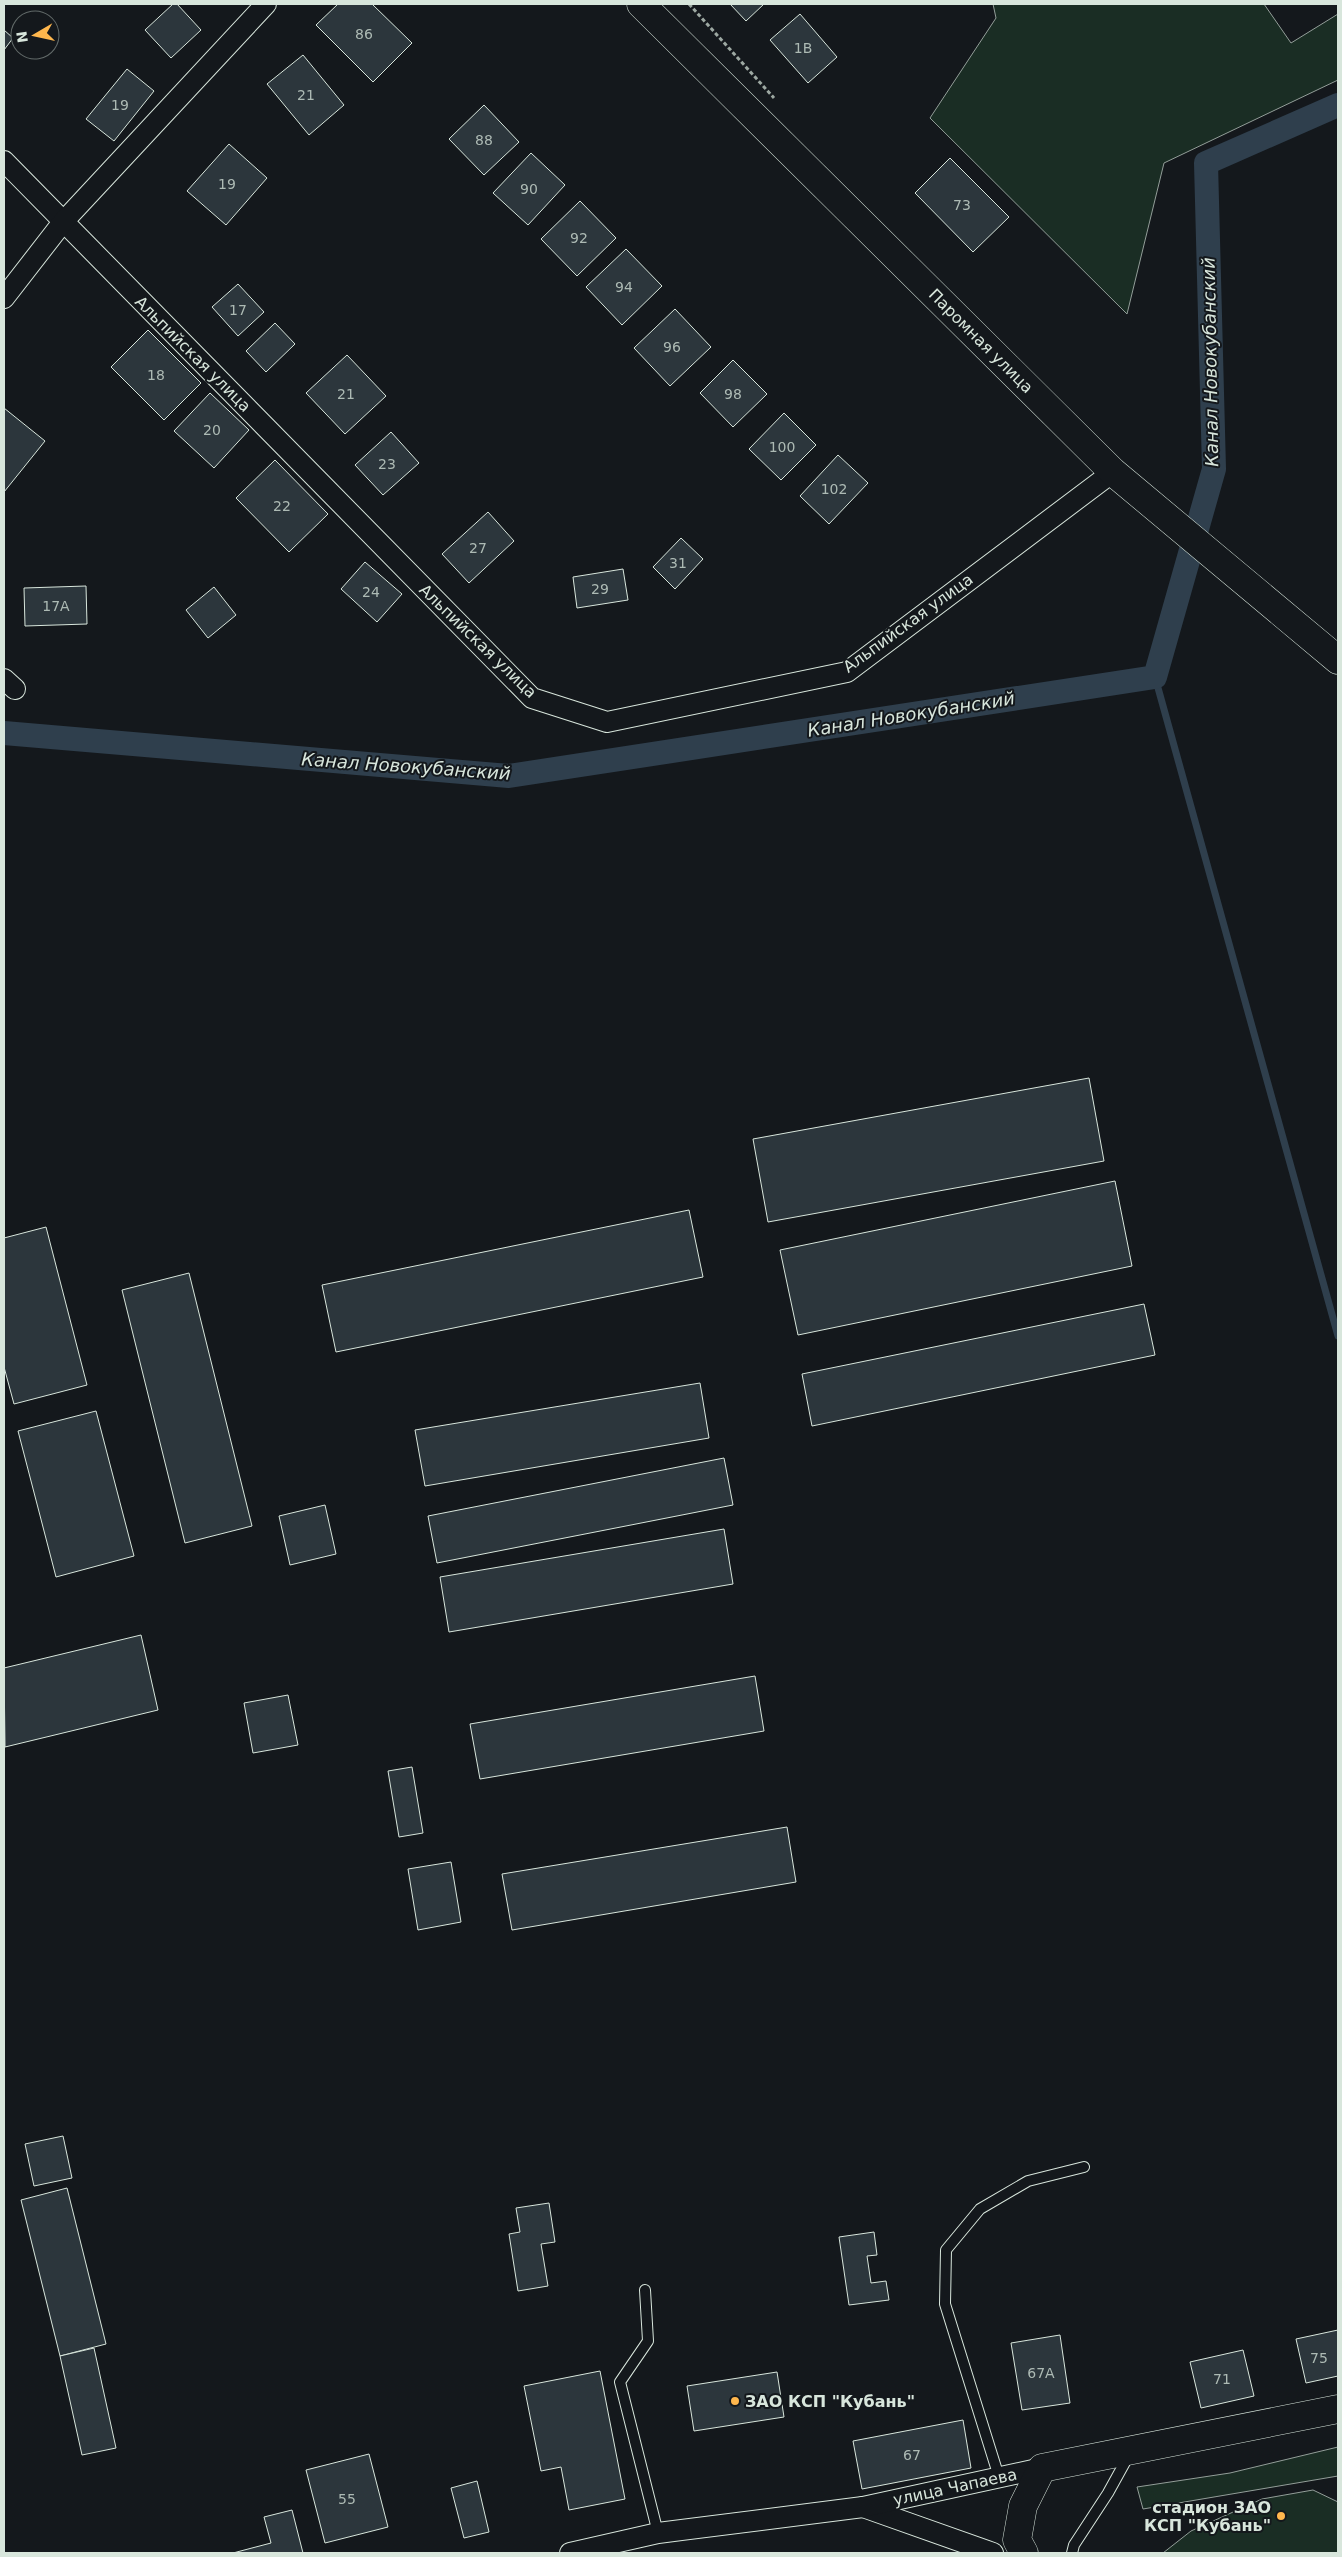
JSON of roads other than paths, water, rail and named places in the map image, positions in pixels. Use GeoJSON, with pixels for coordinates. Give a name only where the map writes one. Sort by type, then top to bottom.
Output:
{"type":"FeatureCollection","features":[{"type":"Feature","properties":{"kind":"main road","name":"Паромная улица"},"geometry":{"type":"LineString","coordinates":[[641,4],[1113,472],[1338,660]]}},
{"type":"Feature","properties":{"kind":"main road","name":"улица Чапаева"},"geometry":{"type":"LineString","coordinates":[[1042,2468],[1338,2409]]}},
{"type":"Feature","properties":{"kind":"main road"},"geometry":{"type":"LineString","coordinates":[[1024,2553],[1017,2540],[1023,2506],[1042,2468]]}},
{"type":"Feature","properties":{"kind":"street"},"geometry":{"type":"LineString","coordinates":[[4,298],[63,222],[266,4]]}},
{"type":"Feature","properties":{"kind":"street","name":"Альпийская улица"},"geometry":{"type":"LineString","coordinates":[[4,161],[532,698],[607,722],[847,672],[1113,472]]}},
{"type":"Feature","properties":{"kind":"street","name":"улица Чапаева"},"geometry":{"type":"LineString","coordinates":[[570,2553],[658,2533],[863,2507],[1042,2468]]}},
{"type":"Feature","properties":{"kind":"street"},"geometry":{"type":"LineString","coordinates":[[863,2507],[992,2553]]}},
{"type":"Feature","properties":{"kind":"lane"},"geometry":{"type":"LineString","coordinates":[[998,2478],[945,2304],[946,2250],[980,2209],[1028,2181],[1084,2166]]}},
{"type":"Feature","properties":{"kind":"lane"},"geometry":{"type":"LineString","coordinates":[[645,2290],[648,2341],[620,2382],[658,2533]]}},
{"type":"Feature","properties":{"kind":"lane"},"geometry":{"type":"LineString","coordinates":[[1072,2553],[1074,2545],[1108,2493],[1132,2450]]}},
{"type":"Feature","properties":{"kind":"waterway","name":"Канал Новокубанский"},"geometry":{"type":"LineString","coordinates":[[4,733],[509,776],[1155,677],[1214,469],[1206,163],[1338,105]]}},
{"type":"Feature","properties":{"kind":"waterway"},"geometry":{"type":"LineString","coordinates":[[1155,677],[1338,1336]]}},
{"type":"Feature","properties":{"kind":"place","name":"ЗАО КСП \"Кубань\""},"geometry":{"type":"Point","coordinates":[735,2401]}},
{"type":"Feature","properties":{"kind":"place","name":"стадион ЗАО КСП \"Кубань\""},"geometry":{"type":"Point","coordinates":[1281,2516]}}]}
